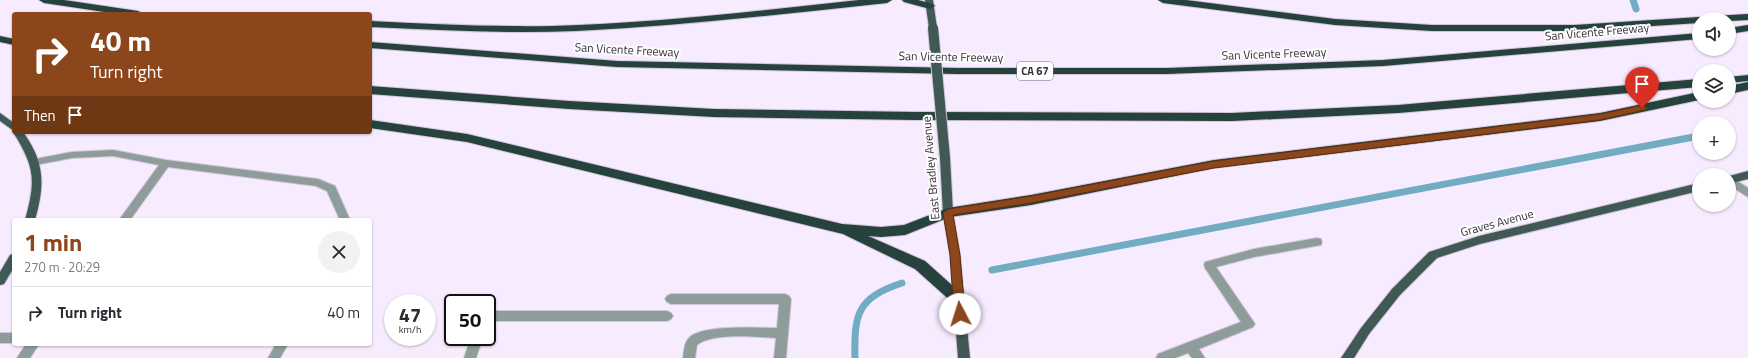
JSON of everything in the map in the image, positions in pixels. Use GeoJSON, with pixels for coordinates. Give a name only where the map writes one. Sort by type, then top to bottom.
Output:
{"type":"FeatureCollection","features":[{"type":"Feature","properties":{"kind":"highway"},"geometry":{"type":"LineString","coordinates":[[44,0],[125,12]]}},
{"type":"Feature","properties":{"kind":"highway"},"geometry":{"type":"LineString","coordinates":[[372,24],[485,29],[575,28],[686,21],[886,0]]}},
{"type":"Feature","properties":{"kind":"highway"},"geometry":{"type":"LineString","coordinates":[[907,0],[930,3]]}},
{"type":"Feature","properties":{"kind":"highway"},"geometry":{"type":"LineString","coordinates":[[1163,0],[1335,22],[1432,28],[1574,28],[1692,20]]}},
{"type":"Feature","properties":{"kind":"highway"},"geometry":{"type":"LineString","coordinates":[[1736,18],[1748,17]]}},
{"type":"Feature","properties":{"kind":"highway"},"geometry":{"type":"LineString","coordinates":[[1736,30],[1748,28]]}},
{"type":"Feature","properties":{"kind":"highway","name":"San Vicente Freeway"},"geometry":{"type":"LineString","coordinates":[[372,45],[617,64],[958,71],[1167,71],[1383,63],[1692,37]]}},
{"type":"Feature","properties":{"kind":"highway"},"geometry":{"type":"LineString","coordinates":[[0,40],[12,42]]}},
{"type":"Feature","properties":{"kind":"highway"},"geometry":{"type":"LineString","coordinates":[[1736,79],[1748,78]]}},
{"type":"Feature","properties":{"kind":"highway"},"geometry":{"type":"LineString","coordinates":[[372,90],[569,105],[714,113],[916,116],[1232,117],[1398,109],[1692,84]]}},
{"type":"Feature","properties":{"kind":"highway"},"geometry":{"type":"LineString","coordinates":[[1736,89],[1748,86]]}},
{"type":"Feature","properties":{"kind":"highway"},"geometry":{"type":"LineString","coordinates":[[372,124],[467,138],[842,229],[881,232],[905,230],[948,213],[1031,200],[1214,164],[1600,117],[1692,97]]}},
{"type":"Feature","properties":{"kind":"highway"},"geometry":{"type":"LineString","coordinates":[[842,229],[920,264],[958,299]]}},
{"type":"Feature","properties":{"kind":"main road","name":"East Bradley Avenue"},"geometry":{"type":"LineString","coordinates":[[930,3],[945,158],[948,213],[955,255],[964,358]]}},
{"type":"Feature","properties":{"kind":"main road"},"geometry":{"type":"LineString","coordinates":[[0,116],[12,126]]}},
{"type":"Feature","properties":{"kind":"main road"},"geometry":{"type":"LineString","coordinates":[[19,134],[30,149],[35,162],[37,186],[35,203],[31,218]]}},
{"type":"Feature","properties":{"kind":"main road"},"geometry":{"type":"LineString","coordinates":[[1736,178],[1748,175]]}},
{"type":"Feature","properties":{"kind":"main road","name":"Graves Avenue"},"geometry":{"type":"LineString","coordinates":[[1347,358],[1365,331],[1396,292],[1433,255],[1479,240],[1692,189]]}},
{"type":"Feature","properties":{"kind":"main road"},"geometry":{"type":"LineString","coordinates":[[0,281],[12,261]]}},
{"type":"Feature","properties":{"kind":"lane"},"geometry":{"type":"LineString","coordinates":[[35,162],[72,155],[113,153],[166,163],[318,183],[331,189],[343,218]]}},
{"type":"Feature","properties":{"kind":"lane"},"geometry":{"type":"LineString","coordinates":[[125,218],[166,163]]}},
{"type":"Feature","properties":{"kind":"lane"},"geometry":{"type":"LineString","coordinates":[[1736,185],[1748,193]]}},
{"type":"Feature","properties":{"kind":"lane"},"geometry":{"type":"LineString","coordinates":[[1162,358],[1249,324],[1209,264],[1254,253],[1317,242]]}},
{"type":"Feature","properties":{"kind":"lane"},"geometry":{"type":"LineString","coordinates":[[671,299],[785,299],[780,358]]}},
{"type":"Feature","properties":{"kind":"lane"},"geometry":{"type":"LineString","coordinates":[[496,316],[667,316]]}},
{"type":"Feature","properties":{"kind":"lane"},"geometry":{"type":"LineString","coordinates":[[689,358],[692,343],[700,336],[715,333],[782,333]]}},
{"type":"Feature","properties":{"kind":"lane"},"geometry":{"type":"LineString","coordinates":[[0,338],[12,338]]}},
{"type":"Feature","properties":{"kind":"lane"},"geometry":{"type":"LineString","coordinates":[[23,358],[32,346]]}},
{"type":"Feature","properties":{"kind":"lane"},"geometry":{"type":"LineString","coordinates":[[274,358],[281,346]]}},
{"type":"Feature","properties":{"kind":"lane"},"geometry":{"type":"LineString","coordinates":[[470,358],[474,346]]}},
{"type":"Feature","properties":{"kind":"lane"},"geometry":{"type":"LineString","coordinates":[[1190,347],[1199,358]]}},
{"type":"Feature","properties":{"kind":"waterway"},"geometry":{"type":"LineString","coordinates":[[1633,0],[1636,9]]}},
{"type":"Feature","properties":{"kind":"waterway"},"geometry":{"type":"LineString","coordinates":[[992,270],[1692,137]]}},
{"type":"Feature","properties":{"kind":"waterway"},"geometry":{"type":"LineString","coordinates":[[855,358],[856,330],[861,310],[867,302],[876,295],[902,283]]}},
{"type":"Feature","properties":{"kind":"route"},"geometry":{"type":"LineString","coordinates":[[960,314],[955,255],[948,213],[1031,200],[1214,164],[1600,117],[1642,108]]}}]}
